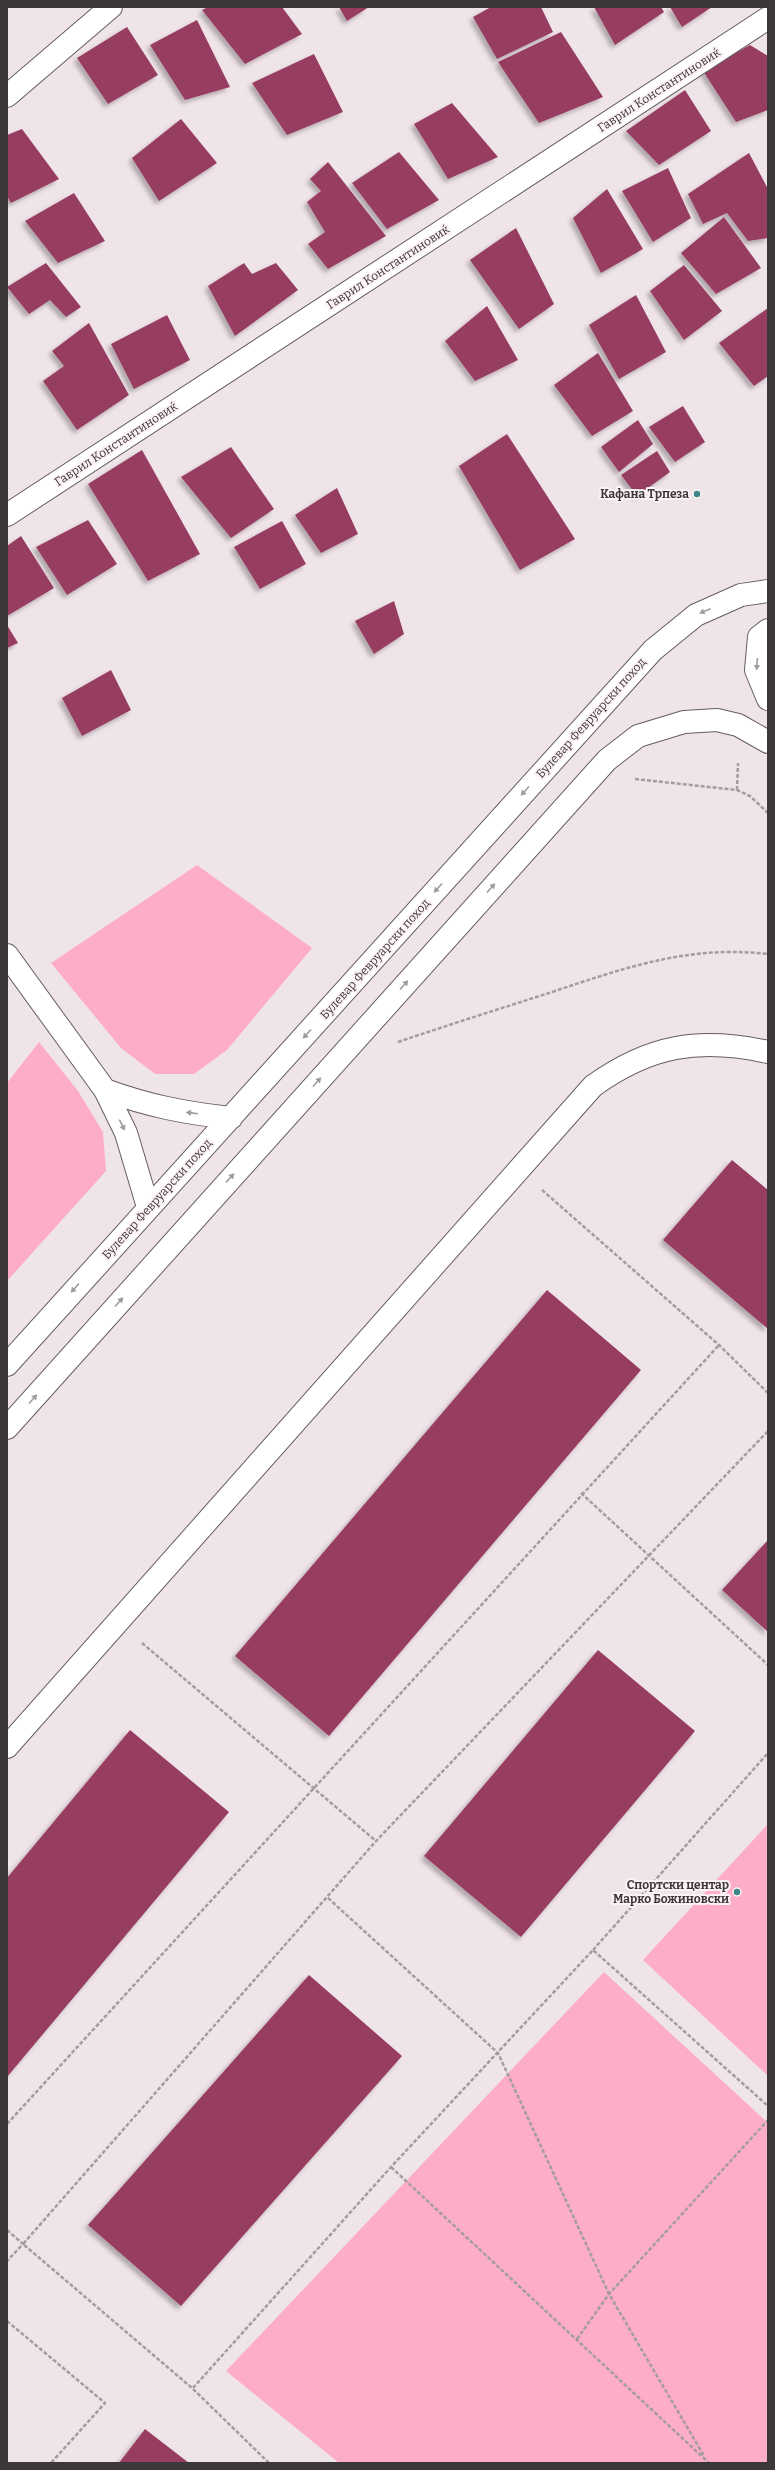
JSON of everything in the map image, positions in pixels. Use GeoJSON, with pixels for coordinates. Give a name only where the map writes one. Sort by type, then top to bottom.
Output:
{"type":"FeatureCollection","features":[{"type":"Feature","properties":{"kind":"street"},"geometry":{"type":"LineString","coordinates":[[7,96],[111,7]]}},
{"type":"Feature","properties":{"kind":"street","name":"Гаврил Константиновиќ"},"geometry":{"type":"LineString","coordinates":[[7,515],[768,18]]}},
{"type":"Feature","properties":{"kind":"street","name":"Булевар Февруарски поход"},"geometry":{"type":"LineString","coordinates":[[7,1365],[148,1207],[653,650],[696,614],[741,596],[768,591]]}},
{"type":"Feature","properties":{"kind":"street"},"geometry":{"type":"LineString","coordinates":[[768,630],[759,637],[756,670],[768,699]]}},
{"type":"Feature","properties":{"kind":"street"},"geometry":{"type":"LineString","coordinates":[[7,1428],[607,760],[638,736],[684,722],[717,720],[738,726],[768,742]]}},
{"type":"Feature","properties":{"kind":"street"},"geometry":{"type":"LineString","coordinates":[[7,956],[105,1090],[126,1133],[148,1207]]}},
{"type":"Feature","properties":{"kind":"street"},"geometry":{"type":"LineString","coordinates":[[7,1747],[593,1086],[619,1067],[650,1054],[679,1047],[739,1045],[768,1052]]}},
{"type":"Feature","properties":{"kind":"street"},"geometry":{"type":"LineString","coordinates":[[105,1090],[146,1105],[182,1112],[230,1118]]}},
{"type":"Feature","properties":{"kind":"path"},"geometry":{"type":"LineString","coordinates":[[628,778],[737,790],[750,796],[768,813]]}},
{"type":"Feature","properties":{"kind":"path"},"geometry":{"type":"LineString","coordinates":[[398,1038],[392,1044],[621,969],[680,954],[734,950],[768,954]]}},
{"type":"Feature","properties":{"kind":"path"},"geometry":{"type":"LineString","coordinates":[[519,1169],[719,1345],[768,1393]]}},
{"type":"Feature","properties":{"kind":"path"},"geometry":{"type":"LineString","coordinates":[[7,2124],[582,1493],[719,1345]]}},
{"type":"Feature","properties":{"kind":"path"},"geometry":{"type":"LineString","coordinates":[[7,2262],[328,1898],[376,1841],[768,1431]]}},
{"type":"Feature","properties":{"kind":"path"},"geometry":{"type":"LineString","coordinates":[[582,1493],[648,1556],[768,1665]]}},
{"type":"Feature","properties":{"kind":"path"},"geometry":{"type":"LineString","coordinates":[[117,1622],[376,1841]]}},
{"type":"Feature","properties":{"kind":"path"},"geometry":{"type":"LineString","coordinates":[[192,2388],[391,2167],[593,1950],[768,1753]]}},
{"type":"Feature","properties":{"kind":"path"},"geometry":{"type":"LineString","coordinates":[[328,1898],[498,2053],[609,2294],[709,2463]]}},
{"type":"Feature","properties":{"kind":"path"},"geometry":{"type":"LineString","coordinates":[[593,1950],[768,2106]]}},
{"type":"Feature","properties":{"kind":"path"},"geometry":{"type":"LineString","coordinates":[[577,2339],[609,2294],[768,2120]]}},
{"type":"Feature","properties":{"kind":"path"},"geometry":{"type":"LineString","coordinates":[[391,2167],[704,2456]]}},
{"type":"Feature","properties":{"kind":"path"},"geometry":{"type":"LineString","coordinates":[[7,2230],[192,2388],[269,2463]]}},
{"type":"Feature","properties":{"kind":"path"},"geometry":{"type":"LineString","coordinates":[[7,2321],[105,2404],[51,2463]]}},
{"type":"Feature","properties":{"kind":"shaded area"},"geometry":{"type":"Polygon","coordinates":[[[197,865],[312,948],[227,1050],[194,1074],[155,1074],[121,1048],[51,963],[197,865]]]}},
{"type":"Feature","properties":{"kind":"shaded area"},"geometry":{"type":"Polygon","coordinates":[[[39,1042],[78,1091],[103,1132],[106,1171],[7,1281],[7,1083],[39,1042]]]}},
{"type":"Feature","properties":{"kind":"shaded area","name":"Спортски центар Марко Божиновски"},"geometry":{"type":"Polygon","coordinates":[[[768,1824],[768,2076],[643,1960],[768,1824]]]}},
{"type":"Feature","properties":{"kind":"shaded area"},"geometry":{"type":"Polygon","coordinates":[[[604,1972],[768,2123],[768,2463],[339,2463],[226,2371],[604,1972]]]}},
{"type":"Feature","properties":{"kind":"building"},"geometry":{"type":"Polygon","coordinates":[[[208,7],[282,7],[302,34],[245,64],[202,10],[208,7]]]}},
{"type":"Feature","properties":{"kind":"building"},"geometry":{"type":"Polygon","coordinates":[[[339,7],[369,7],[347,21],[339,7]]]}},
{"type":"Feature","properties":{"kind":"building"},"geometry":{"type":"Polygon","coordinates":[[[491,7],[541,7],[553,32],[497,59],[473,17],[491,7]]]}},
{"type":"Feature","properties":{"kind":"building"},"geometry":{"type":"Polygon","coordinates":[[[594,7],[661,7],[664,12],[615,45],[594,7]]]}},
{"type":"Feature","properties":{"kind":"building"},"geometry":{"type":"Polygon","coordinates":[[[670,7],[712,7],[682,27],[670,7]]]}},
{"type":"Feature","properties":{"kind":"building"},"geometry":{"type":"Polygon","coordinates":[[[197,20],[230,87],[185,100],[150,45],[197,20]]]}},
{"type":"Feature","properties":{"kind":"building"},"geometry":{"type":"Polygon","coordinates":[[[127,27],[158,75],[108,104],[77,58],[127,27]]]}},
{"type":"Feature","properties":{"kind":"building"},"geometry":{"type":"Polygon","coordinates":[[[561,32],[603,97],[539,123],[498,62],[561,32]]]}},
{"type":"Feature","properties":{"kind":"building"},"geometry":{"type":"Polygon","coordinates":[[[750,45],[768,56],[768,110],[736,122],[703,71],[750,45]]]}},
{"type":"Feature","properties":{"kind":"building"},"geometry":{"type":"Polygon","coordinates":[[[314,54],[343,112],[287,135],[252,83],[314,54]]]}},
{"type":"Feature","properties":{"kind":"building"},"geometry":{"type":"Polygon","coordinates":[[[685,90],[711,131],[659,165],[626,131],[685,90]]]}},
{"type":"Feature","properties":{"kind":"building"},"geometry":{"type":"Polygon","coordinates":[[[452,103],[498,157],[448,179],[414,124],[452,103]]]}},
{"type":"Feature","properties":{"kind":"building"},"geometry":{"type":"Polygon","coordinates":[[[181,119],[217,163],[159,201],[132,158],[181,119]]]}},
{"type":"Feature","properties":{"kind":"building"},"geometry":{"type":"Polygon","coordinates":[[[22,129],[59,179],[11,203],[7,196],[7,135],[22,129]]]}},
{"type":"Feature","properties":{"kind":"building"},"geometry":{"type":"Polygon","coordinates":[[[399,152],[439,200],[387,229],[352,183],[399,152]]]}},
{"type":"Feature","properties":{"kind":"building"},"geometry":{"type":"Polygon","coordinates":[[[749,153],[768,189],[768,238],[748,241],[727,213],[703,224],[688,194],[749,153]]]}},
{"type":"Feature","properties":{"kind":"building"},"geometry":{"type":"Polygon","coordinates":[[[328,162],[386,236],[328,269],[308,244],[325,232],[307,202],[321,191],[310,179],[328,162]]]}},
{"type":"Feature","properties":{"kind":"building"},"geometry":{"type":"Polygon","coordinates":[[[668,168],[691,218],[653,242],[622,191],[668,168]]]}},
{"type":"Feature","properties":{"kind":"building"},"geometry":{"type":"Polygon","coordinates":[[[607,189],[643,249],[601,273],[573,218],[607,189]]]}},
{"type":"Feature","properties":{"kind":"building"},"geometry":{"type":"Polygon","coordinates":[[[74,193],[105,241],[58,263],[25,221],[74,193]]]}},
{"type":"Feature","properties":{"kind":"building"},"geometry":{"type":"Polygon","coordinates":[[[724,217],[761,268],[716,294],[681,253],[724,217]]]}},
{"type":"Feature","properties":{"kind":"building"},"geometry":{"type":"Polygon","coordinates":[[[516,228],[554,304],[519,329],[470,260],[516,228]]]}},
{"type":"Feature","properties":{"kind":"building"},"geometry":{"type":"Polygon","coordinates":[[[46,263],[81,307],[66,317],[50,300],[29,314],[7,287],[46,263]]]}},
{"type":"Feature","properties":{"kind":"building"},"geometry":{"type":"Polygon","coordinates":[[[244,263],[252,274],[276,263],[298,290],[235,336],[208,286],[244,263]]]}},
{"type":"Feature","properties":{"kind":"building"},"geometry":{"type":"Polygon","coordinates":[[[684,265],[722,311],[684,340],[650,291],[684,265]]]}},
{"type":"Feature","properties":{"kind":"building"},"geometry":{"type":"Polygon","coordinates":[[[636,295],[666,352],[619,379],[589,325],[636,295]]]}},
{"type":"Feature","properties":{"kind":"building"},"geometry":{"type":"Polygon","coordinates":[[[487,306],[518,360],[475,381],[445,341],[487,306]]]}},
{"type":"Feature","properties":{"kind":"building"},"geometry":{"type":"Polygon","coordinates":[[[768,308],[768,376],[754,386],[719,343],[768,308]]]}},
{"type":"Feature","properties":{"kind":"building"},"geometry":{"type":"Polygon","coordinates":[[[167,315],[190,360],[134,389],[111,344],[167,315]]]}},
{"type":"Feature","properties":{"kind":"building"},"geometry":{"type":"Polygon","coordinates":[[[89,323],[129,395],[77,430],[43,381],[64,366],[52,351],[89,323]]]}},
{"type":"Feature","properties":{"kind":"building"},"geometry":{"type":"Polygon","coordinates":[[[598,353],[633,411],[592,436],[554,385],[598,353]]]}},
{"type":"Feature","properties":{"kind":"building"},"geometry":{"type":"Polygon","coordinates":[[[683,406],[705,442],[675,462],[649,427],[683,406]]]}},
{"type":"Feature","properties":{"kind":"building"},"geometry":{"type":"Polygon","coordinates":[[[638,420],[653,444],[619,472],[601,447],[638,420]]]}},
{"type":"Feature","properties":{"kind":"building"},"geometry":{"type":"Polygon","coordinates":[[[507,434],[575,539],[520,570],[459,466],[507,434]]]}},
{"type":"Feature","properties":{"kind":"building"},"geometry":{"type":"Polygon","coordinates":[[[231,447],[274,509],[231,538],[181,477],[231,447]]]}},
{"type":"Feature","properties":{"kind":"building"},"geometry":{"type":"Polygon","coordinates":[[[142,450],[200,554],[148,581],[88,484],[142,450]]]}},
{"type":"Feature","properties":{"kind":"building"},"geometry":{"type":"Polygon","coordinates":[[[657,451],[670,472],[637,496],[621,475],[657,451]]]}},
{"type":"Feature","properties":{"kind":"building"},"geometry":{"type":"Polygon","coordinates":[[[337,488],[358,534],[321,553],[295,515],[337,488]]]}},
{"type":"Feature","properties":{"kind":"building"},"geometry":{"type":"Polygon","coordinates":[[[88,520],[117,564],[67,595],[36,547],[88,520]]]}},
{"type":"Feature","properties":{"kind":"building"},"geometry":{"type":"Polygon","coordinates":[[[282,521],[306,564],[260,589],[234,547],[282,521]]]}},
{"type":"Feature","properties":{"kind":"building"},"geometry":{"type":"Polygon","coordinates":[[[21,536],[54,588],[7,616],[7,546],[21,536]]]}},
{"type":"Feature","properties":{"kind":"building"},"geometry":{"type":"Polygon","coordinates":[[[394,601],[404,634],[374,654],[355,621],[394,601]]]}},
{"type":"Feature","properties":{"kind":"building"},"geometry":{"type":"Polygon","coordinates":[[[7,625],[18,643],[7,648],[7,625]]]}},
{"type":"Feature","properties":{"kind":"building"},"geometry":{"type":"Polygon","coordinates":[[[111,670],[131,710],[82,736],[62,698],[111,670]]]}},
{"type":"Feature","properties":{"kind":"building"},"geometry":{"type":"Polygon","coordinates":[[[732,1160],[768,1190],[768,1329],[663,1240],[732,1160]]]}},
{"type":"Feature","properties":{"kind":"building"},"geometry":{"type":"Polygon","coordinates":[[[547,1290],[641,1370],[329,1736],[235,1656],[547,1290]]]}},
{"type":"Feature","properties":{"kind":"building"},"geometry":{"type":"Polygon","coordinates":[[[768,1540],[768,1632],[722,1590],[768,1540]]]}},
{"type":"Feature","properties":{"kind":"building"},"geometry":{"type":"Polygon","coordinates":[[[598,1650],[695,1731],[521,1937],[424,1856],[598,1650]]]}},
{"type":"Feature","properties":{"kind":"building"},"geometry":{"type":"Polygon","coordinates":[[[130,1730],[229,1812],[7,2077],[7,1878],[130,1730]]]}},
{"type":"Feature","properties":{"kind":"building"},"geometry":{"type":"Polygon","coordinates":[[[309,1975],[402,2056],[181,2306],[88,2225],[309,1975]]]}},
{"type":"Feature","properties":{"kind":"building"},"geometry":{"type":"Polygon","coordinates":[[[145,2429],[189,2463],[119,2463],[145,2429]]]}},
{"type":"Feature","properties":{"kind":"place","name":"Кафана Трпеза"},"geometry":{"type":"Point","coordinates":[697,494]}},
{"type":"Feature","properties":{"kind":"place","name":"Спортски центар Марко Божиновски"},"geometry":{"type":"Point","coordinates":[737,1892]}}]}
